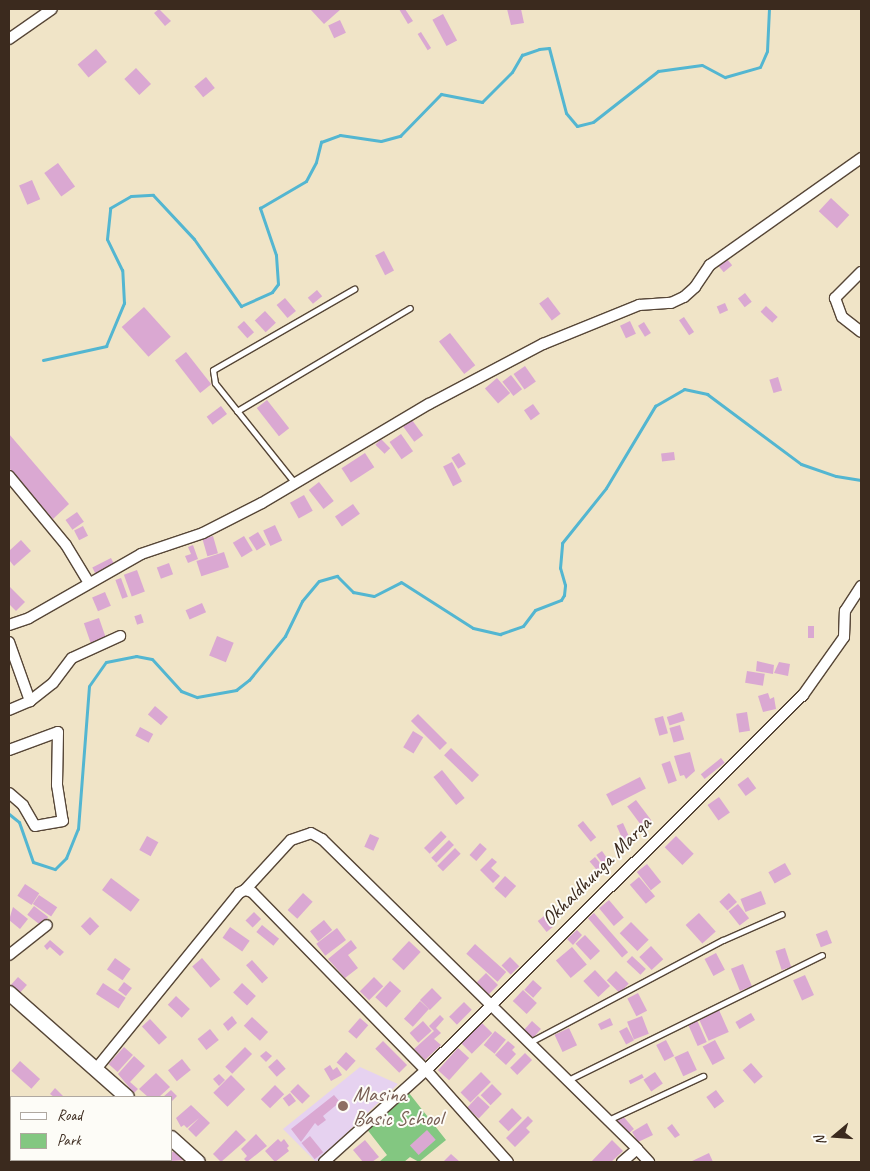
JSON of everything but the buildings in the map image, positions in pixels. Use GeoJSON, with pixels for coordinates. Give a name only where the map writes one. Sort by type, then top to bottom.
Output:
{"type":"FeatureCollection","features":[{"type":"Feature","properties":{"kind":"street"},"geometry":{"type":"LineString","coordinates":[[9,39],[52,9]]}},
{"type":"Feature","properties":{"kind":"street"},"geometry":{"type":"LineString","coordinates":[[9,625],[29,618],[141,554],[203,533],[429,404],[543,344],[639,306],[671,303],[684,297],[696,287],[710,265],[861,158]]}},
{"type":"Feature","properties":{"kind":"street"},"geometry":{"type":"LineString","coordinates":[[861,272],[836,298],[842,317],[861,332]]}},
{"type":"Feature","properties":{"kind":"street"},"geometry":{"type":"LineString","coordinates":[[9,476],[66,545],[89,583]]}},
{"type":"Feature","properties":{"kind":"street","name":"Okhaldhunga Marga"},"geometry":{"type":"LineString","coordinates":[[324,1162],[426,1070],[491,1003],[803,695],[844,637],[845,611],[861,586]]}},
{"type":"Feature","properties":{"kind":"street"},"geometry":{"type":"LineString","coordinates":[[9,710],[30,701],[53,683],[72,658],[120,636]]}},
{"type":"Feature","properties":{"kind":"street"},"geometry":{"type":"LineString","coordinates":[[9,642],[30,701]]}},
{"type":"Feature","properties":{"kind":"street"},"geometry":{"type":"LineString","coordinates":[[9,750],[58,732],[57,785],[63,822],[35,826],[23,805],[9,793]]}},
{"type":"Feature","properties":{"kind":"street"},"geometry":{"type":"LineString","coordinates":[[96,1069],[239,893],[245,890],[291,840],[311,833],[334,850],[491,1003],[649,1162]]}},
{"type":"Feature","properties":{"kind":"street"},"geometry":{"type":"LineString","coordinates":[[245,890],[252,892],[426,1070],[508,1162]]}},
{"type":"Feature","properties":{"kind":"street"},"geometry":{"type":"LineString","coordinates":[[9,955],[47,925]]}},
{"type":"Feature","properties":{"kind":"street"},"geometry":{"type":"LineString","coordinates":[[9,993],[69,1049],[96,1069],[126,1096]]}},
{"type":"Feature","properties":{"kind":"street"},"geometry":{"type":"LineString","coordinates":[[172,1139],[198,1162]]}},
{"type":"Feature","properties":{"kind":"street"},"geometry":{"type":"LineString","coordinates":[[622,1162],[637,1149]]}},
{"type":"Feature","properties":{"kind":"lane"},"geometry":{"type":"LineString","coordinates":[[294,482],[215,383],[213,370],[354,289]]}},
{"type":"Feature","properties":{"kind":"lane"},"geometry":{"type":"LineString","coordinates":[[237,410],[410,308]]}},
{"type":"Feature","properties":{"kind":"lane"},"geometry":{"type":"LineString","coordinates":[[530,1042],[723,940],[782,914]]}},
{"type":"Feature","properties":{"kind":"lane"},"geometry":{"type":"LineString","coordinates":[[568,1080],[822,955]]}},
{"type":"Feature","properties":{"kind":"lane"},"geometry":{"type":"LineString","coordinates":[[608,1120],[704,1076]]}},
{"type":"Feature","properties":{"kind":"shaded area","name":"Masina Basic School"},"geometry":{"type":"Polygon","coordinates":[[[360,1067],[398,1084],[316,1162],[283,1129],[360,1067]]]}},
{"type":"Feature","properties":{"kind":"green space"},"geometry":{"type":"Polygon","coordinates":[[[409,1093],[446,1140],[419,1162],[410,1157],[404,1162],[379,1162],[387,1155],[366,1128],[409,1093]]]}},
{"type":"Feature","properties":{"kind":"waterway"},"geometry":{"type":"LineString","coordinates":[[43,360],[106,346],[124,303],[122,270],[107,239],[110,208],[131,196],[153,195],[194,239],[241,306],[272,292],[278,284],[276,255],[260,208],[306,181],[316,162],[321,142],[340,135],[381,141],[400,136],[441,94],[482,102],[512,72],[522,55],[539,49],[549,48],[566,113],[577,126],[593,122],[658,71],[702,65],[725,77],[760,67],[767,51],[769,9]]}},
{"type":"Feature","properties":{"kind":"waterway"},"geometry":{"type":"LineString","coordinates":[[9,814],[19,822],[33,862],[55,869],[66,858],[78,829],[89,686],[106,662],[136,656],[152,659],[181,691],[197,697],[236,690],[249,680],[285,636],[302,601],[319,581],[337,576],[353,592],[374,596],[401,582],[473,628],[500,634],[523,626],[535,610],[561,600],[564,595],[565,585],[560,568],[562,543],[606,488],[655,406],[684,389],[707,394],[801,464],[836,476],[861,480]]}},
{"type":"Feature","properties":{"kind":"place","name":"Masina Basic School"},"geometry":{"type":"Point","coordinates":[343,1106]}}]}
